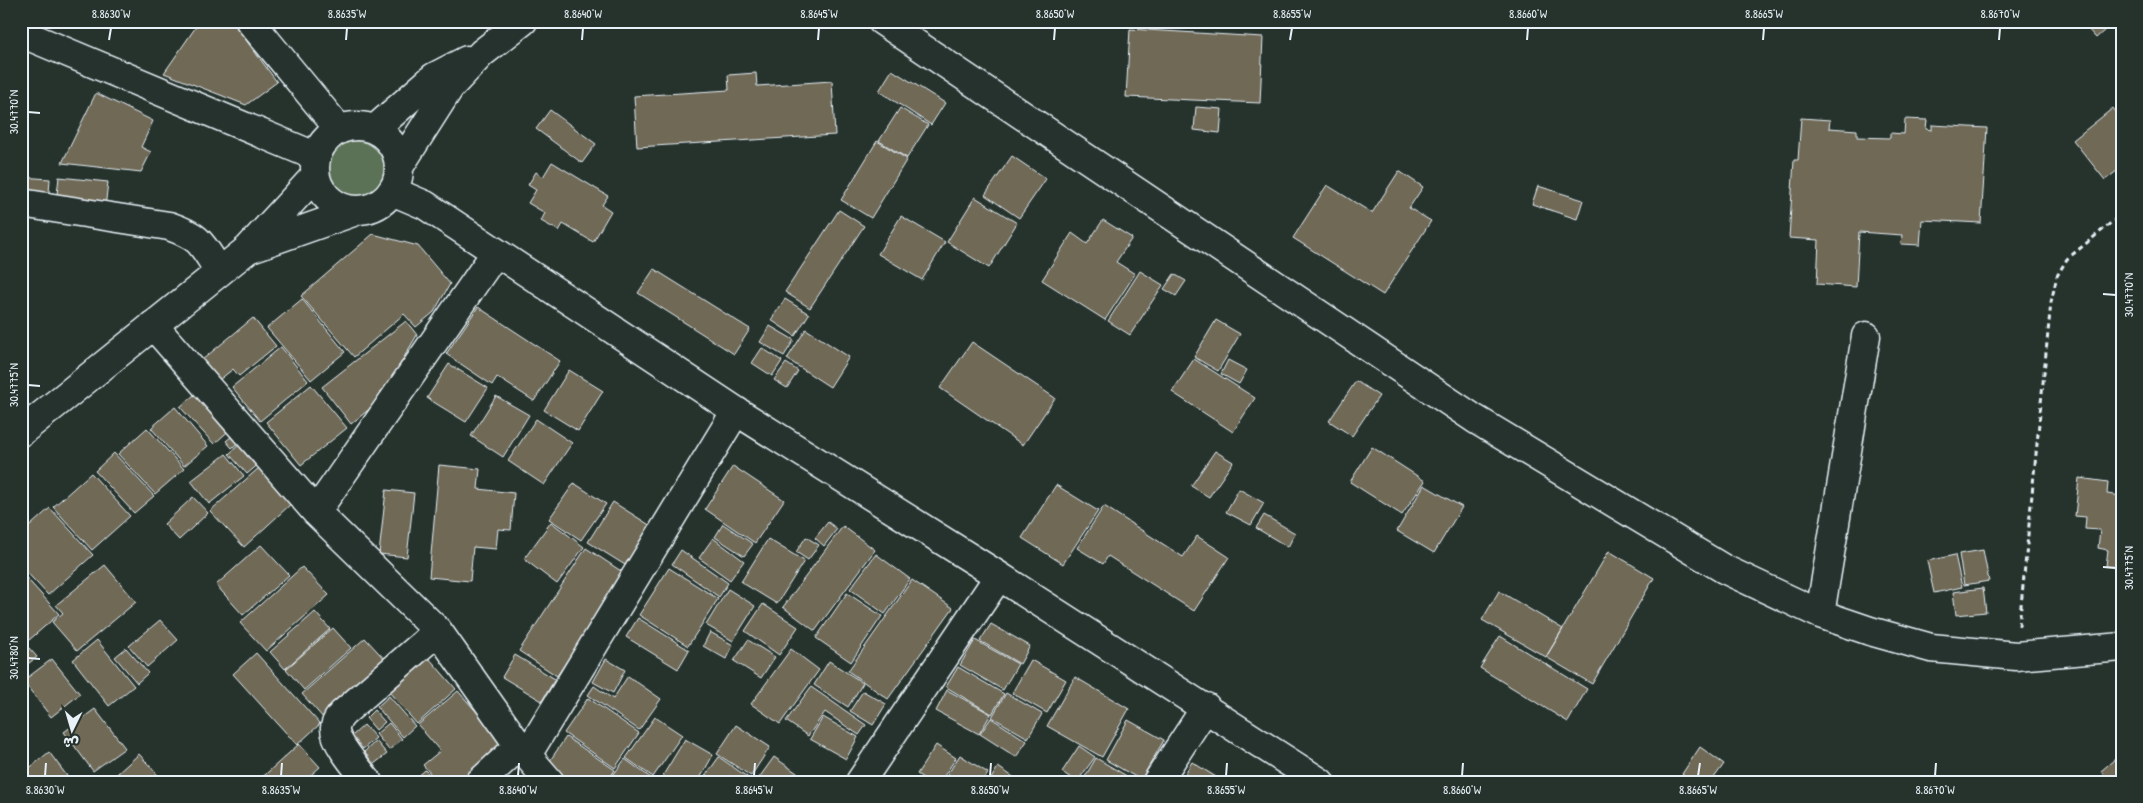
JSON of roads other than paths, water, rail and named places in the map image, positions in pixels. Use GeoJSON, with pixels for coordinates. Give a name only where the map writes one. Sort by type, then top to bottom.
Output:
{"type":"FeatureCollection","features":[{"type":"Feature","properties":{"kind":"street"},"geometry":{"type":"LineString","coordinates":[[250,21],[339,129]]}},
{"type":"Feature","properties":{"kind":"street"},"geometry":{"type":"LineString","coordinates":[[248,249],[359,210],[372,208],[383,201],[450,87],[482,53],[522,21]]}},
{"type":"Feature","properties":{"kind":"street"},"geometry":{"type":"LineString","coordinates":[[882,21],[1475,419],[1724,569],[1820,614],[1870,631],[1931,648],[2016,656],[2122,647]]}},
{"type":"Feature","properties":{"kind":"street"},"geometry":{"type":"LineString","coordinates":[[21,33],[315,166]]}},
{"type":"Feature","properties":{"kind":"street"},"geometry":{"type":"LineString","coordinates":[[375,129],[434,76],[482,53]]}},
{"type":"Feature","properties":{"kind":"street"},"geometry":{"type":"LineString","coordinates":[[21,432],[248,249],[315,166],[324,140],[339,129],[351,125],[363,125],[375,129],[388,138],[396,152],[396,179],[425,205],[736,411],[1206,707],[1320,782]]}},
{"type":"Feature","properties":{"kind":"street"},"geometry":{"type":"LineString","coordinates":[[315,166],[320,190],[331,202],[344,208],[359,210]]}},
{"type":"Feature","properties":{"kind":"street"},"geometry":{"type":"LineString","coordinates":[[21,203],[169,226],[199,240],[219,271]]}},
{"type":"Feature","properties":{"kind":"street"},"geometry":{"type":"LineString","coordinates":[[316,512],[496,252]]}},
{"type":"Feature","properties":{"kind":"street"},"geometry":{"type":"LineString","coordinates":[[153,325],[316,512],[438,632],[523,750],[550,782]]}},
{"type":"Feature","properties":{"kind":"street"},"geometry":{"type":"LineString","coordinates":[[1820,614],[1866,336]]}},
{"type":"Feature","properties":{"kind":"street"},"geometry":{"type":"LineString","coordinates":[[480,782],[523,750],[736,411]]}},
{"type":"Feature","properties":{"kind":"street"},"geometry":{"type":"LineString","coordinates":[[860,782],[999,576]]}},
{"type":"Feature","properties":{"kind":"street"},"geometry":{"type":"LineString","coordinates":[[368,782],[336,739],[335,728],[337,721],[342,714],[438,632]]}},
{"type":"Feature","properties":{"kind":"street"},"geometry":{"type":"LineString","coordinates":[[1157,782],[1206,707]]}}]}
